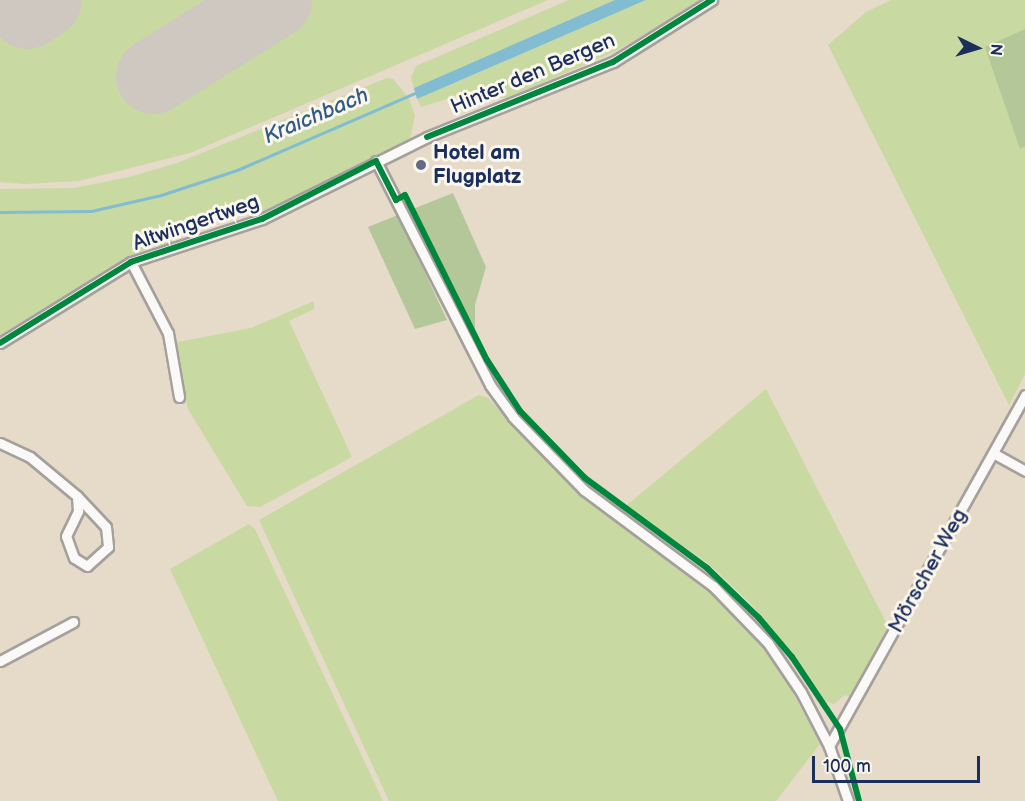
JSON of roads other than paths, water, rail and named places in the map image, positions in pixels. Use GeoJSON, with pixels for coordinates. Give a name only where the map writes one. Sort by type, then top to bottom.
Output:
{"type":"FeatureCollection","features":[{"type":"Feature","properties":{"kind":"street","name":"Hinter den Bergen"},"geometry":{"type":"LineString","coordinates":[[427,137],[613,62],[712,0]]}},
{"type":"Feature","properties":{"kind":"street","name":"Altwingertweg"},"geometry":{"type":"LineString","coordinates":[[0,343],[131,262],[262,219],[427,137]]}},
{"type":"Feature","properties":{"kind":"street"},"geometry":{"type":"LineString","coordinates":[[376,161],[490,385],[513,417],[584,490],[676,556],[740,612],[789,674],[829,746],[848,801]]}},
{"type":"Feature","properties":{"kind":"street"},"geometry":{"type":"LineString","coordinates":[[131,262],[168,333],[179,398]]}},
{"type":"Feature","properties":{"kind":"street","name":"Mörscher Weg"},"geometry":{"type":"LineString","coordinates":[[829,746],[1025,395]]}},
{"type":"Feature","properties":{"kind":"street"},"geometry":{"type":"LineString","coordinates":[[0,442],[30,457],[77,496],[106,527],[108,547],[87,566],[74,558],[66,536],[78,511],[77,496]]}},
{"type":"Feature","properties":{"kind":"street"},"geometry":{"type":"LineString","coordinates":[[993,453],[1025,471]]}},
{"type":"Feature","properties":{"kind":"street"},"geometry":{"type":"LineString","coordinates":[[0,661],[73,622]]}},
{"type":"Feature","properties":{"kind":"water"},"geometry":{"type":"Polygon","coordinates":[[[615,0],[646,0],[417,99],[414,88],[615,0]]]}},
{"type":"Feature","properties":{"kind":"waterway","name":"Kraichbach"},"geometry":{"type":"LineString","coordinates":[[0,212],[91,211],[161,195],[237,170],[417,92]]}},
{"type":"Feature","properties":{"kind":"place","name":"Hotel am Flugplatz"},"geometry":{"type":"Point","coordinates":[421,165]}}]}
